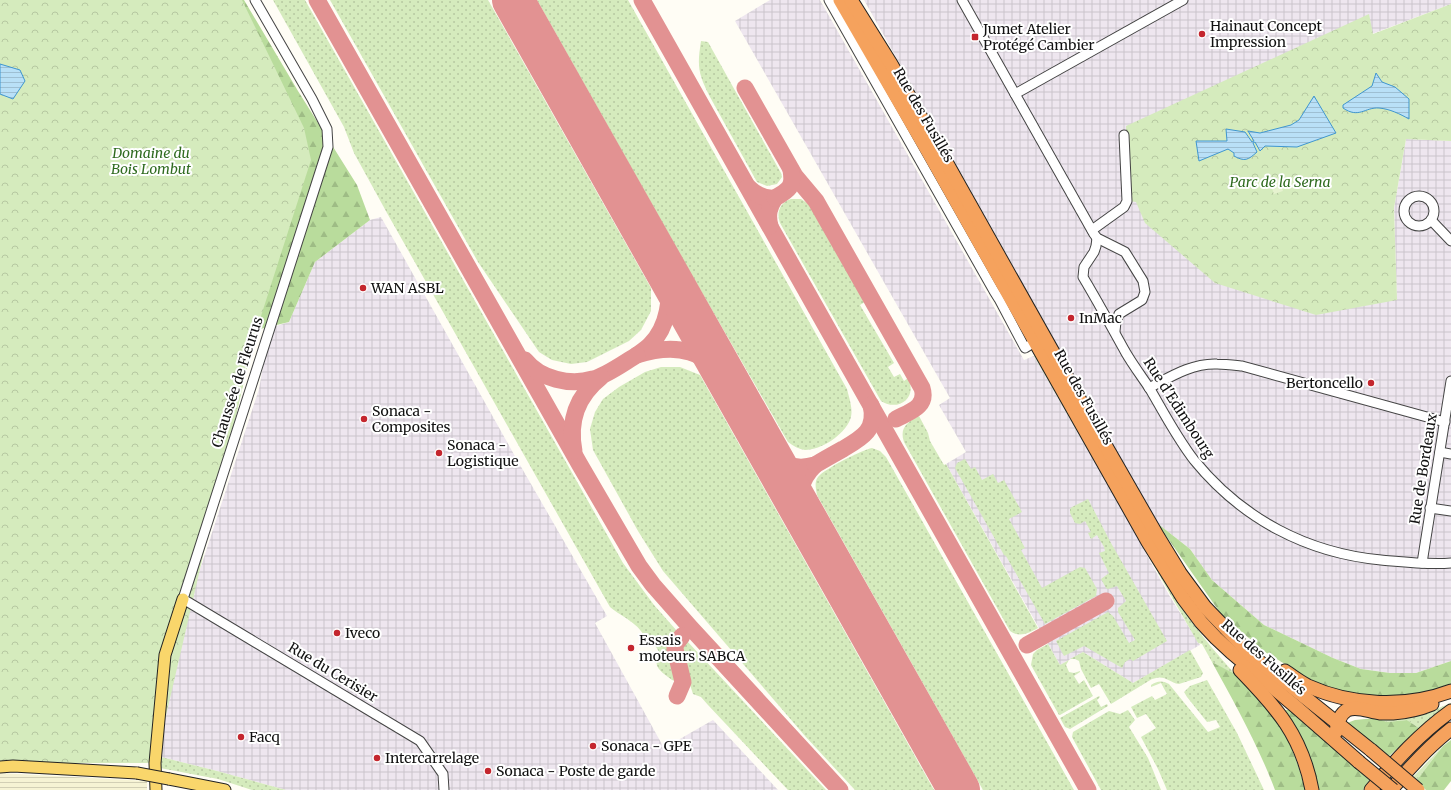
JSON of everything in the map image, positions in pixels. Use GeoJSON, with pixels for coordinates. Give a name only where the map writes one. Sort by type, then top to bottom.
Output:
{"type":"FeatureCollection","features":[{"type":"Feature","properties":{"kind":"highway","name":"Rue des Fusillés"},"geometry":{"type":"LineString","coordinates":[[840,0],[1030,345],[1159,562],[1183,598],[1201,622],[1231,652],[1392,790]]}},
{"type":"Feature","properties":{"kind":"highway","name":"Rue des Fusillés"},"geometry":{"type":"LineString","coordinates":[[851,0],[891,64],[1158,537],[1190,588],[1219,623],[1254,657],[1306,697],[1418,790]]}},
{"type":"Feature","properties":{"kind":"highway"},"geometry":{"type":"LineString","coordinates":[[1201,622],[1224,652],[1259,689],[1283,718],[1303,754],[1312,790]]}},
{"type":"Feature","properties":{"kind":"highway"},"geometry":{"type":"LineString","coordinates":[[1219,623],[1274,664],[1307,686],[1326,693],[1361,702],[1396,703],[1439,696],[1451,691]]}},
{"type":"Feature","properties":{"kind":"highway"},"geometry":{"type":"LineString","coordinates":[[1336,742],[1335,733],[1337,724],[1344,712],[1351,709],[1361,709],[1380,713],[1395,713],[1425,707],[1451,697]]}},
{"type":"Feature","properties":{"kind":"highway"},"geometry":{"type":"LineString","coordinates":[[1371,790],[1399,756],[1422,734],[1451,711]]}},
{"type":"Feature","properties":{"kind":"highway"},"geometry":{"type":"LineString","coordinates":[[1392,790],[1411,765],[1431,745],[1451,729]]}},
{"type":"Feature","properties":{"kind":"main road","name":"Chaussée de Fleurus"},"geometry":{"type":"LineString","coordinates":[[156,790],[155,763],[165,655],[183,598]]}},
{"type":"Feature","properties":{"kind":"main road"},"geometry":{"type":"LineString","coordinates":[[0,767],[13,766],[137,773],[225,790]]}},
{"type":"Feature","properties":{"kind":"street","name":"Chaussée de Fleurus"},"geometry":{"type":"LineString","coordinates":[[183,598],[328,147],[327,129],[312,99],[255,0]]}},
{"type":"Feature","properties":{"kind":"street"},"geometry":{"type":"LineString","coordinates":[[829,0],[975,258],[1030,345]]}},
{"type":"Feature","properties":{"kind":"street"},"geometry":{"type":"LineString","coordinates":[[962,0],[1094,234],[1125,252],[1142,281],[1145,292],[1142,300],[1119,314],[1115,331]]}},
{"type":"Feature","properties":{"kind":"street"},"geometry":{"type":"LineString","coordinates":[[1016,94],[1183,0]]}},
{"type":"Feature","properties":{"kind":"street"},"geometry":{"type":"LineString","coordinates":[[1094,234],[1124,207],[1127,201],[1124,136]]}},
{"type":"Feature","properties":{"kind":"street"},"geometry":{"type":"LineString","coordinates":[[1431,220],[1451,241]]}},
{"type":"Feature","properties":{"kind":"street","name":"Rue d'Edimbourg"},"geometry":{"type":"LineString","coordinates":[[1094,234],[1096,246],[1094,252],[1084,267],[1083,276],[1127,354],[1177,436],[1194,460],[1211,479],[1239,504],[1268,524],[1299,540],[1326,550],[1367,559],[1422,563],[1451,563]]}},
{"type":"Feature","properties":{"kind":"street"},"geometry":{"type":"LineString","coordinates":[[1149,388],[1177,373],[1194,367],[1215,364],[1242,366],[1445,422]]}},
{"type":"Feature","properties":{"kind":"street","name":"Rue de Bordeaux"},"geometry":{"type":"LineString","coordinates":[[1422,563],[1451,380]]}},
{"type":"Feature","properties":{"kind":"street"},"geometry":{"type":"LineString","coordinates":[[1440,452],[1451,454]]}},
{"type":"Feature","properties":{"kind":"street"},"geometry":{"type":"LineString","coordinates":[[1430,508],[1451,511]]}},
{"type":"Feature","properties":{"kind":"street","name":"Rue du Cerisier"},"geometry":{"type":"LineString","coordinates":[[183,598],[420,741],[443,774],[444,790]]}},
{"type":"Feature","properties":{"kind":"shaded area"},"geometry":{"type":"Polygon","coordinates":[[[770,0],[820,0],[1024,360],[1036,355],[1169,595],[1200,645],[1133,683],[1083,652],[1060,665],[946,464],[966,452],[939,405],[950,398],[735,21],[770,0]]]}},
{"type":"Feature","properties":{"kind":"shaded area"},"geometry":{"type":"Polygon","coordinates":[[[864,0],[1451,0],[1451,4],[1372,34],[1369,15],[1397,300],[1394,208],[1406,139],[1451,141],[1451,661],[1416,673],[1390,673],[1361,669],[1333,658],[1264,625],[1212,580],[1190,549],[1157,523],[864,0]]]}},
{"type":"Feature","properties":{"kind":"shaded area"},"geometry":{"type":"Polygon","coordinates":[[[381,217],[516,458],[607,616],[595,623],[664,748],[713,720],[778,790],[286,790],[161,757],[172,655],[259,389],[270,328],[289,322],[315,262],[370,220],[381,217]]]}},
{"type":"Feature","properties":{"kind":"shaded area"},"geometry":{"type":"Polygon","coordinates":[[[0,773],[147,781],[147,790],[0,790],[0,773]]]}},
{"type":"Feature","properties":{"kind":"green space","name":"Domaine du Bois Lombut"},"geometry":{"type":"Polygon","coordinates":[[[0,0],[242,0],[304,128],[311,160],[253,341],[155,763],[0,763],[0,0]]]}},
{"type":"Feature","properties":{"kind":"green space"},"geometry":{"type":"Polygon","coordinates":[[[183,0],[244,0],[298,91],[357,185],[370,220],[315,262],[289,322],[256,330],[232,432],[0,398],[183,0]]]}},
{"type":"Feature","properties":{"kind":"green space"},"geometry":{"type":"Polygon","coordinates":[[[273,0],[305,0],[623,563],[654,605],[677,631],[670,643],[670,654],[677,678],[675,681],[664,674],[657,666],[657,660],[662,657],[649,635],[645,637],[638,627],[610,607],[387,213],[354,153],[344,127],[273,0]]]}},
{"type":"Feature","properties":{"kind":"green space"},"geometry":{"type":"Polygon","coordinates":[[[330,0],[488,0],[651,288],[651,311],[641,330],[629,341],[587,362],[571,364],[552,360],[539,352],[478,262],[330,0]]]}},
{"type":"Feature","properties":{"kind":"green space"},"geometry":{"type":"Polygon","coordinates":[[[537,0],[628,0],[847,389],[851,408],[850,420],[843,431],[831,441],[818,447],[805,450],[788,442],[537,0]]]}},
{"type":"Feature","properties":{"kind":"green space","name":"Parc de la Serna"},"geometry":{"type":"Polygon","coordinates":[[[1451,4],[1451,141],[1406,139],[1394,208],[1397,300],[1316,315],[1215,283],[1145,223],[1136,202],[1129,201],[1126,126],[1369,14],[1373,34],[1451,4]]]}},
{"type":"Feature","properties":{"kind":"green space"},"geometry":{"type":"Polygon","coordinates":[[[701,41],[708,42],[781,173],[782,177],[777,184],[767,186],[757,182],[710,97],[701,76],[699,64],[701,41]]]}},
{"type":"Feature","properties":{"kind":"green space"},"geometry":{"type":"Polygon","coordinates":[[[1278,178],[1283,191],[1274,194],[1269,181],[1278,178]]]}},
{"type":"Feature","properties":{"kind":"green space"},"geometry":{"type":"Polygon","coordinates":[[[801,199],[810,205],[865,302],[860,305],[894,363],[888,367],[894,377],[900,374],[904,381],[908,378],[910,392],[905,401],[900,404],[887,404],[881,401],[780,223],[778,215],[780,208],[787,200],[801,199]]]}},
{"type":"Feature","properties":{"kind":"green space"},"geometry":{"type":"Polygon","coordinates":[[[1036,355],[1174,596],[1204,638],[1239,678],[1212,662],[1202,644],[1198,643],[1034,356],[1036,355]]]}},
{"type":"Feature","properties":{"kind":"green space"},"geometry":{"type":"Polygon","coordinates":[[[661,367],[680,367],[700,375],[934,790],[855,790],[805,736],[663,571],[638,531],[593,450],[590,429],[595,412],[603,399],[619,387],[645,372],[661,367]]]}},
{"type":"Feature","properties":{"kind":"green space"},"geometry":{"type":"Polygon","coordinates":[[[919,416],[928,433],[930,441],[944,465],[946,464],[1038,628],[1028,633],[1020,634],[1010,631],[904,442],[904,429],[911,420],[919,416]]]}},
{"type":"Feature","properties":{"kind":"green space"},"geometry":{"type":"Polygon","coordinates":[[[872,448],[880,451],[886,457],[1074,790],[983,790],[817,495],[816,481],[818,477],[828,469],[844,460],[872,448]]]}},
{"type":"Feature","properties":{"kind":"green space"},"geometry":{"type":"Polygon","coordinates":[[[965,459],[971,469],[975,467],[982,480],[993,474],[998,483],[1004,480],[1022,512],[1009,519],[1025,548],[1021,550],[1042,588],[1080,567],[1085,568],[1097,589],[1096,596],[1045,624],[955,468],[957,463],[965,459]]]}},
{"type":"Feature","properties":{"kind":"green space"},"geometry":{"type":"Polygon","coordinates":[[[1088,499],[1111,543],[1167,641],[1133,661],[1130,659],[1125,662],[1122,668],[1084,646],[1064,656],[1056,641],[1108,612],[1113,616],[1129,643],[1135,640],[1118,612],[1118,608],[1126,601],[1117,586],[1108,589],[1101,579],[1109,573],[1099,553],[1105,551],[1104,547],[1097,535],[1091,539],[1088,533],[1091,532],[1085,521],[1080,524],[1075,523],[1070,513],[1070,509],[1072,507],[1088,499]]]}},
{"type":"Feature","properties":{"kind":"green space"},"geometry":{"type":"Polygon","coordinates":[[[1157,523],[1190,549],[1212,580],[1264,625],[1333,658],[1361,669],[1390,673],[1416,673],[1451,661],[1451,685],[1419,693],[1379,697],[1341,692],[1317,683],[1265,652],[1221,614],[1157,523]]]}},
{"type":"Feature","properties":{"kind":"green space"},"geometry":{"type":"Polygon","coordinates":[[[687,641],[826,790],[788,790],[701,697],[693,694],[680,653],[681,648],[687,641]]]}},
{"type":"Feature","properties":{"kind":"green space"},"geometry":{"type":"Polygon","coordinates":[[[1048,644],[1060,665],[1069,660],[1066,665],[1069,672],[1074,673],[1080,671],[1074,676],[1079,684],[1084,680],[1093,696],[1060,715],[1031,665],[1033,654],[1048,644]]]}},
{"type":"Feature","properties":{"kind":"green space"},"geometry":{"type":"Polygon","coordinates":[[[1190,650],[1203,673],[1201,677],[1179,684],[1160,677],[1152,679],[1111,704],[1099,684],[1091,688],[1081,669],[1079,661],[1070,659],[1083,652],[1133,683],[1190,650]]]}},
{"type":"Feature","properties":{"kind":"green space"},"geometry":{"type":"Polygon","coordinates":[[[1212,662],[1239,677],[1273,715],[1287,738],[1297,762],[1305,790],[1275,790],[1254,741],[1212,662]]]}},
{"type":"Feature","properties":{"kind":"green space"},"geometry":{"type":"Polygon","coordinates":[[[1207,680],[1237,733],[1264,790],[1167,790],[1141,737],[1156,728],[1146,714],[1137,718],[1131,707],[1152,696],[1155,700],[1167,694],[1161,683],[1151,687],[1151,685],[1155,683],[1164,682],[1169,684],[1208,732],[1220,727],[1216,720],[1207,722],[1184,692],[1190,686],[1207,680]]]}},
{"type":"Feature","properties":{"kind":"green space"},"geometry":{"type":"Polygon","coordinates":[[[1099,696],[1100,697],[1097,700],[1101,707],[1107,704],[1108,706],[1070,729],[1065,727],[1060,718],[1099,696]]]}},
{"type":"Feature","properties":{"kind":"green space"},"geometry":{"type":"Polygon","coordinates":[[[1451,703],[1451,705],[1419,728],[1407,720],[1387,722],[1376,718],[1429,712],[1451,703]]]}},
{"type":"Feature","properties":{"kind":"green space"},"geometry":{"type":"Polygon","coordinates":[[[1128,710],[1135,720],[1129,727],[1148,758],[1161,790],[1101,790],[1072,737],[1073,732],[1109,711],[1120,714],[1128,710]]]}},
{"type":"Feature","properties":{"kind":"green space"},"geometry":{"type":"Polygon","coordinates":[[[1285,710],[1291,710],[1370,779],[1363,790],[1316,790],[1297,732],[1285,710]]]}},
{"type":"Feature","properties":{"kind":"green space"},"geometry":{"type":"Polygon","coordinates":[[[1376,718],[1387,722],[1407,720],[1419,728],[1386,759],[1357,734],[1347,723],[1355,720],[1376,718]]]}},
{"type":"Feature","properties":{"kind":"green space"},"geometry":{"type":"Polygon","coordinates":[[[1451,740],[1451,781],[1444,790],[1426,790],[1416,781],[1443,746],[1451,740]]]}},
{"type":"Feature","properties":{"kind":"green space"},"geometry":{"type":"Polygon","coordinates":[[[1443,746],[1416,781],[1411,779],[1443,746]]]}},
{"type":"Feature","properties":{"kind":"green space"},"geometry":{"type":"Polygon","coordinates":[[[161,757],[286,790],[252,790],[218,779],[160,768],[161,757]]]}},
{"type":"Feature","properties":{"kind":"water"},"geometry":{"type":"Polygon","coordinates":[[[0,64],[20,70],[25,81],[13,99],[0,94],[0,64]]]}},
{"type":"Feature","properties":{"kind":"water"},"geometry":{"type":"Polygon","coordinates":[[[1376,73],[1382,82],[1395,87],[1409,99],[1409,119],[1395,112],[1379,108],[1358,113],[1343,108],[1343,105],[1372,86],[1376,73]]]}},
{"type":"Feature","properties":{"kind":"water"},"geometry":{"type":"Polygon","coordinates":[[[1314,96],[1336,133],[1297,147],[1265,146],[1260,151],[1255,142],[1253,143],[1257,152],[1246,159],[1241,159],[1234,156],[1234,153],[1228,149],[1199,161],[1196,141],[1227,141],[1226,129],[1245,132],[1252,142],[1254,141],[1248,131],[1260,133],[1291,125],[1299,120],[1314,96]]]}},
{"type":"Feature","properties":{"kind":"taxiway"},"geometry":{"type":"LineString","coordinates":[[317,0],[580,465],[639,566],[653,585],[690,627],[840,790]]}},
{"type":"Feature","properties":{"kind":"taxiway"},"geometry":{"type":"LineString","coordinates":[[642,0],[1088,790]]}},
{"type":"Feature","properties":{"kind":"taxiway"},"geometry":{"type":"LineString","coordinates":[[745,88],[795,176],[816,201],[922,388],[923,394],[920,404],[912,411],[896,419]]}},
{"type":"Feature","properties":{"kind":"taxiway"},"geometry":{"type":"LineString","coordinates":[[775,198],[784,193],[791,184],[791,170]]}},
{"type":"Feature","properties":{"kind":"taxiway"},"geometry":{"type":"LineString","coordinates":[[748,187],[760,196],[775,198],[769,211],[770,226]]}},
{"type":"Feature","properties":{"kind":"taxiway"},"geometry":{"type":"LineString","coordinates":[[659,259],[666,273],[669,291],[669,301],[665,320],[656,338],[637,355],[665,349],[690,352],[712,364],[731,386]]}},
{"type":"Feature","properties":{"kind":"taxiway"},"geometry":{"type":"LineString","coordinates":[[525,360],[531,367],[547,376],[575,382],[598,377],[637,355]]}},
{"type":"Feature","properties":{"kind":"taxiway"},"geometry":{"type":"LineString","coordinates":[[574,451],[572,429],[576,410],[586,392],[601,377]]}},
{"type":"Feature","properties":{"kind":"taxiway"},"geometry":{"type":"LineString","coordinates":[[815,465],[862,437],[870,427],[872,421],[871,405]]}},
{"type":"Feature","properties":{"kind":"taxiway"},"geometry":{"type":"LineString","coordinates":[[764,445],[786,464],[799,467],[815,465],[806,477],[801,488],[801,501],[804,516]]}},
{"type":"Feature","properties":{"kind":"taxiway"},"geometry":{"type":"LineString","coordinates":[[1027,645],[1106,601]]}},
{"type":"Feature","properties":{"kind":"taxiway"},"geometry":{"type":"LineString","coordinates":[[677,696],[683,682],[675,645],[682,636]]}},
{"type":"Feature","properties":{"kind":"runway"},"geometry":{"type":"LineString","coordinates":[[513,0],[959,790]]}},
{"type":"Feature","properties":{"kind":"place","name":"Hainaut Concept Impression"},"geometry":{"type":"Point","coordinates":[1202,34]}},
{"type":"Feature","properties":{"kind":"place","name":"Jumet Atelier Protégé Cambier"},"geometry":{"type":"Point","coordinates":[975,37]}},
{"type":"Feature","properties":{"kind":"place","name":"WAN ASBL"},"geometry":{"type":"Point","coordinates":[363,288]}},
{"type":"Feature","properties":{"kind":"place","name":"InMac"},"geometry":{"type":"Point","coordinates":[1071,318]}},
{"type":"Feature","properties":{"kind":"place","name":"Bertoncello"},"geometry":{"type":"Point","coordinates":[1371,383]}},
{"type":"Feature","properties":{"kind":"place","name":"Sonaca - Composites"},"geometry":{"type":"Point","coordinates":[364,419]}},
{"type":"Feature","properties":{"kind":"place","name":"Sonaca - Logistique"},"geometry":{"type":"Point","coordinates":[439,453]}},
{"type":"Feature","properties":{"kind":"place","name":"Iveco"},"geometry":{"type":"Point","coordinates":[337,633]}},
{"type":"Feature","properties":{"kind":"place","name":"Essais moteurs SABCA"},"geometry":{"type":"Point","coordinates":[631,648]}},
{"type":"Feature","properties":{"kind":"place","name":"Facq"},"geometry":{"type":"Point","coordinates":[241,737]}},
{"type":"Feature","properties":{"kind":"place","name":"Sonaca - GPE"},"geometry":{"type":"Point","coordinates":[593,746]}},
{"type":"Feature","properties":{"kind":"place","name":"Intercarrelage"},"geometry":{"type":"Point","coordinates":[377,758]}},
{"type":"Feature","properties":{"kind":"place","name":"Sonaca - Poste de garde"},"geometry":{"type":"Point","coordinates":[488,771]}}]}
